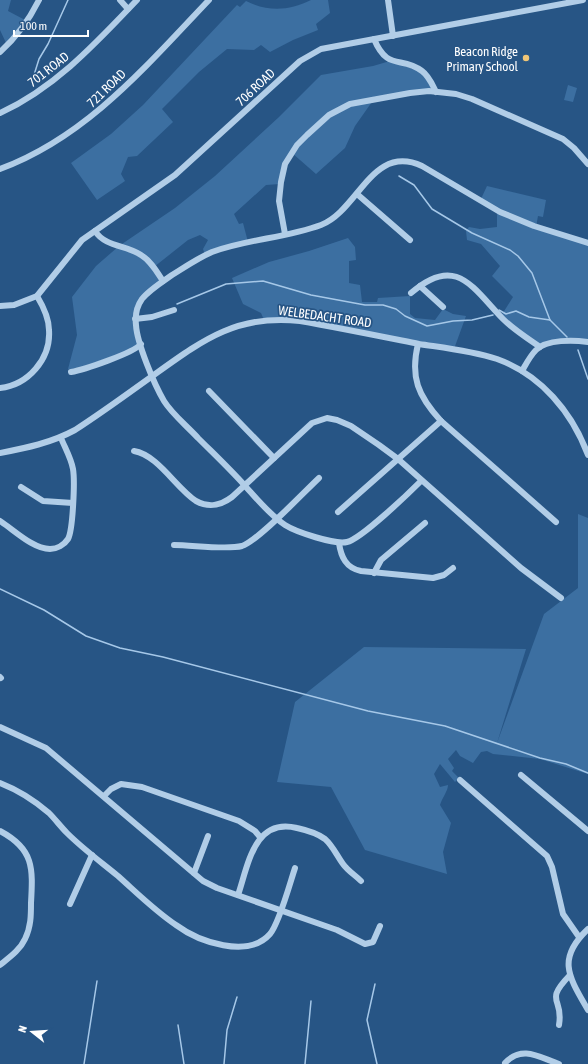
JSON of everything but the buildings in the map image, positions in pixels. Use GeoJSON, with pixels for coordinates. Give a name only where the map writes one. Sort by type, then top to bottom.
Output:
{"type":"FeatureCollection","features":[{"type":"Feature","properties":{"kind":"street"},"geometry":{"type":"LineString","coordinates":[[0,52],[18,35],[30,18],[39,0]]}},
{"type":"Feature","properties":{"kind":"street"},"geometry":{"type":"LineString","coordinates":[[120,0],[128,9]]}},
{"type":"Feature","properties":{"kind":"street","name":"701 ROAD"},"geometry":{"type":"LineString","coordinates":[[0,113],[35,95],[60,76],[137,0]]}},
{"type":"Feature","properties":{"kind":"street","name":"721 ROAD"},"geometry":{"type":"LineString","coordinates":[[0,169],[43,150],[91,117],[109,102],[209,0]]}},
{"type":"Feature","properties":{"kind":"street"},"geometry":{"type":"LineString","coordinates":[[388,0],[393,36]]}},
{"type":"Feature","properties":{"kind":"street","name":"706 ROAD"},"geometry":{"type":"LineString","coordinates":[[0,306],[14,305],[37,296],[77,246],[95,231],[175,175],[305,57],[321,49],[583,0]]}},
{"type":"Feature","properties":{"kind":"street"},"geometry":{"type":"LineString","coordinates":[[374,39],[384,57],[423,71],[436,92]]}},
{"type":"Feature","properties":{"kind":"street"},"geometry":{"type":"LineString","coordinates":[[285,234],[279,201],[285,164],[297,145],[307,135],[329,115],[350,104],[410,93],[436,92],[467,97],[556,136],[574,148],[588,164]]}},
{"type":"Feature","properties":{"kind":"street"},"geometry":{"type":"LineString","coordinates":[[421,481],[357,537],[348,542],[339,543],[291,528],[276,519],[168,406],[153,376],[136,328],[135,319],[141,300],[164,281],[194,261],[213,252],[328,222],[341,213],[371,175],[385,165],[401,162],[414,162],[500,212],[534,226],[588,243]]}},
{"type":"Feature","properties":{"kind":"street"},"geometry":{"type":"LineString","coordinates":[[357,194],[410,240]]}},
{"type":"Feature","properties":{"kind":"street"},"geometry":{"type":"LineString","coordinates":[[95,231],[101,238],[144,256],[164,281]]}},
{"type":"Feature","properties":{"kind":"street"},"geometry":{"type":"LineString","coordinates":[[412,293],[420,286],[441,275],[452,275],[459,278],[483,297],[513,328],[540,347]]}},
{"type":"Feature","properties":{"kind":"street"},"geometry":{"type":"LineString","coordinates":[[420,286],[443,307]]}},
{"type":"Feature","properties":{"kind":"street"},"geometry":{"type":"LineString","coordinates":[[0,388],[22,381],[34,371],[44,357],[48,347],[49,330],[45,310],[37,296]]}},
{"type":"Feature","properties":{"kind":"street"},"geometry":{"type":"LineString","coordinates":[[135,319],[152,317],[174,310]]}},
{"type":"Feature","properties":{"kind":"street","name":"WELBEDACHT ROAD"},"geometry":{"type":"LineString","coordinates":[[0,453],[38,445],[61,438],[93,419],[208,338],[229,328],[264,320],[300,321],[488,357],[522,371],[548,391],[561,405],[578,430],[588,455]]}},
{"type":"Feature","properties":{"kind":"street"},"geometry":{"type":"LineString","coordinates":[[522,371],[540,347],[561,342],[588,342]]}},
{"type":"Feature","properties":{"kind":"street"},"geometry":{"type":"LineString","coordinates":[[71,372],[132,351],[141,344]]}},
{"type":"Feature","properties":{"kind":"street"},"geometry":{"type":"LineString","coordinates":[[418,344],[415,366],[418,386],[428,406],[441,421],[556,522]]}},
{"type":"Feature","properties":{"kind":"street"},"geometry":{"type":"LineString","coordinates":[[209,391],[274,458]]}},
{"type":"Feature","properties":{"kind":"street"},"geometry":{"type":"LineString","coordinates":[[134,451],[142,452],[150,457],[185,493],[201,504],[213,506],[223,503],[245,486],[309,425],[322,419],[332,418],[351,426],[398,459],[518,566],[561,598]]}},
{"type":"Feature","properties":{"kind":"street"},"geometry":{"type":"LineString","coordinates":[[338,512],[441,421]]}},
{"type":"Feature","properties":{"kind":"street"},"geometry":{"type":"LineString","coordinates":[[0,521],[42,548],[55,549],[62,546],[70,536],[73,469],[61,438]]}},
{"type":"Feature","properties":{"kind":"street"},"geometry":{"type":"LineString","coordinates":[[174,545],[242,546],[253,539],[276,519],[319,478]]}},
{"type":"Feature","properties":{"kind":"street"},"geometry":{"type":"LineString","coordinates":[[21,487],[43,501],[72,503]]}},
{"type":"Feature","properties":{"kind":"street"},"geometry":{"type":"LineString","coordinates":[[374,573],[383,558],[425,523]]}},
{"type":"Feature","properties":{"kind":"street"},"geometry":{"type":"LineString","coordinates":[[339,543],[343,559],[349,566],[357,571],[433,578],[444,575],[453,568]]}},
{"type":"Feature","properties":{"kind":"street"},"geometry":{"type":"LineString","coordinates":[[0,727],[46,748],[203,881],[280,911],[337,930],[365,944],[373,942],[380,926]]}},
{"type":"Feature","properties":{"kind":"street"},"geometry":{"type":"LineString","coordinates":[[521,775],[539,787],[588,831]]}},
{"type":"Feature","properties":{"kind":"street"},"geometry":{"type":"LineString","coordinates":[[460,780],[547,856],[552,867],[563,914],[579,937]]}},
{"type":"Feature","properties":{"kind":"street"},"geometry":{"type":"LineString","coordinates":[[0,783],[36,802],[92,855],[176,926],[201,938],[225,946],[242,947],[261,942],[274,928],[295,868]]}},
{"type":"Feature","properties":{"kind":"street"},"geometry":{"type":"LineString","coordinates":[[104,796],[121,784],[142,787],[239,820],[255,831],[260,838]]}},
{"type":"Feature","properties":{"kind":"street"},"geometry":{"type":"LineString","coordinates":[[238,895],[255,846],[260,838],[273,829],[284,826],[317,834],[329,843],[342,863],[362,880]]}},
{"type":"Feature","properties":{"kind":"street"},"geometry":{"type":"LineString","coordinates":[[0,831],[15,840],[24,849],[30,861],[32,878],[31,922],[29,931],[20,947],[0,965]]}},
{"type":"Feature","properties":{"kind":"street"},"geometry":{"type":"LineString","coordinates":[[194,873],[208,836]]}},
{"type":"Feature","properties":{"kind":"street"},"geometry":{"type":"LineString","coordinates":[[70,904],[92,855]]}},
{"type":"Feature","properties":{"kind":"street"},"geometry":{"type":"LineString","coordinates":[[588,929],[573,944],[569,958],[570,975],[588,1010]]}},
{"type":"Feature","properties":{"kind":"street"},"geometry":{"type":"LineString","coordinates":[[558,1025],[560,1018],[555,999],[555,992],[570,975]]}},
{"type":"Feature","properties":{"kind":"street"},"geometry":{"type":"LineString","coordinates":[[505,1063],[516,1054],[528,1053],[559,1064]]}},
{"type":"Feature","properties":{"kind":"shaded area"},"geometry":{"type":"Polygon","coordinates":[[[0,0],[11,0],[8,11],[27,21],[7,45],[0,30],[0,0]]]}},
{"type":"Feature","properties":{"kind":"shaded area"},"geometry":{"type":"Polygon","coordinates":[[[311,0],[328,0],[330,13],[316,24],[318,30],[293,40],[270,52],[261,45],[254,50],[227,49],[199,72],[162,109],[173,122],[137,156],[128,157],[121,174],[125,181],[97,200],[71,163],[111,134],[143,105],[237,5],[240,7],[246,1],[262,7],[278,9],[303,4],[311,0]]]}},
{"type":"Feature","properties":{"kind":"shaded area"},"geometry":{"type":"Polygon","coordinates":[[[390,61],[423,72],[431,87],[429,90],[374,99],[355,126],[345,148],[316,174],[292,153],[280,184],[266,185],[234,214],[239,224],[243,223],[248,242],[205,255],[203,249],[208,240],[200,235],[188,240],[154,267],[164,281],[152,289],[137,309],[139,347],[71,371],[68,369],[77,335],[72,297],[96,266],[119,246],[175,208],[215,176],[279,117],[321,75],[373,66],[390,61]]]}},
{"type":"Feature","properties":{"kind":"shaded area"},"geometry":{"type":"Polygon","coordinates":[[[568,85],[577,88],[573,102],[564,100],[568,85]]]}},
{"type":"Feature","properties":{"kind":"shaded area"},"geometry":{"type":"Polygon","coordinates":[[[487,186],[546,200],[543,217],[538,216],[536,227],[588,243],[588,341],[575,340],[540,347],[501,316],[513,297],[492,276],[500,266],[481,244],[467,240],[466,231],[469,227],[480,229],[497,227],[497,210],[480,201],[487,186]]]}},
{"type":"Feature","properties":{"kind":"shaded area"},"geometry":{"type":"Polygon","coordinates":[[[348,238],[355,247],[356,260],[349,261],[349,283],[360,285],[362,302],[377,302],[378,298],[410,296],[410,314],[415,318],[435,320],[443,309],[453,314],[466,316],[454,349],[320,323],[264,320],[261,313],[243,304],[232,278],[269,262],[348,238]]]}},
{"type":"Feature","properties":{"kind":"shaded area"},"geometry":{"type":"Polygon","coordinates":[[[578,514],[588,518],[588,774],[540,759],[493,754],[487,751],[481,752],[473,763],[460,756],[456,750],[448,759],[454,768],[452,771],[459,778],[455,782],[440,764],[434,774],[440,787],[448,785],[440,805],[451,823],[443,852],[447,874],[365,850],[331,787],[277,782],[295,702],[364,647],[526,649],[497,743],[544,614],[578,588],[578,514]]]}},
{"type":"Feature","properties":{"kind":"waterway"},"geometry":{"type":"LineString","coordinates":[[28,81],[34,75],[39,59],[48,44],[68,0]]}},
{"type":"Feature","properties":{"kind":"waterway"},"geometry":{"type":"LineString","coordinates":[[399,176],[414,185],[432,209],[472,233],[510,250],[518,256],[532,273],[550,320]]}},
{"type":"Feature","properties":{"kind":"waterway"},"geometry":{"type":"LineString","coordinates":[[177,304],[226,284],[263,281],[311,295],[365,305],[383,305],[396,309],[405,316],[427,326],[453,321],[472,320],[493,315]]}},
{"type":"Feature","properties":{"kind":"waterway"},"geometry":{"type":"LineString","coordinates":[[499,310],[506,314],[516,311],[529,317],[550,320],[567,337]]}},
{"type":"Feature","properties":{"kind":"waterway"},"geometry":{"type":"LineString","coordinates":[[578,350],[588,379]]}},
{"type":"Feature","properties":{"kind":"waterway"},"geometry":{"type":"LineString","coordinates":[[0,589],[44,610],[86,636],[120,648],[163,657],[368,711],[445,726],[540,758],[566,764],[588,773]]}},
{"type":"Feature","properties":{"kind":"waterway"},"geometry":{"type":"LineString","coordinates":[[84,1064],[97,981]]}},
{"type":"Feature","properties":{"kind":"waterway"},"geometry":{"type":"LineString","coordinates":[[375,984],[367,1020],[377,1064]]}},
{"type":"Feature","properties":{"kind":"waterway"},"geometry":{"type":"LineString","coordinates":[[224,1064],[227,1030],[237,997]]}},
{"type":"Feature","properties":{"kind":"waterway"},"geometry":{"type":"LineString","coordinates":[[305,1064],[311,1001]]}},
{"type":"Feature","properties":{"kind":"waterway"},"geometry":{"type":"LineString","coordinates":[[178,1025],[184,1064]]}},
{"type":"Feature","properties":{"kind":"place","name":"Beacon Ridge Primary School"},"geometry":{"type":"Point","coordinates":[526,58]}}]}
